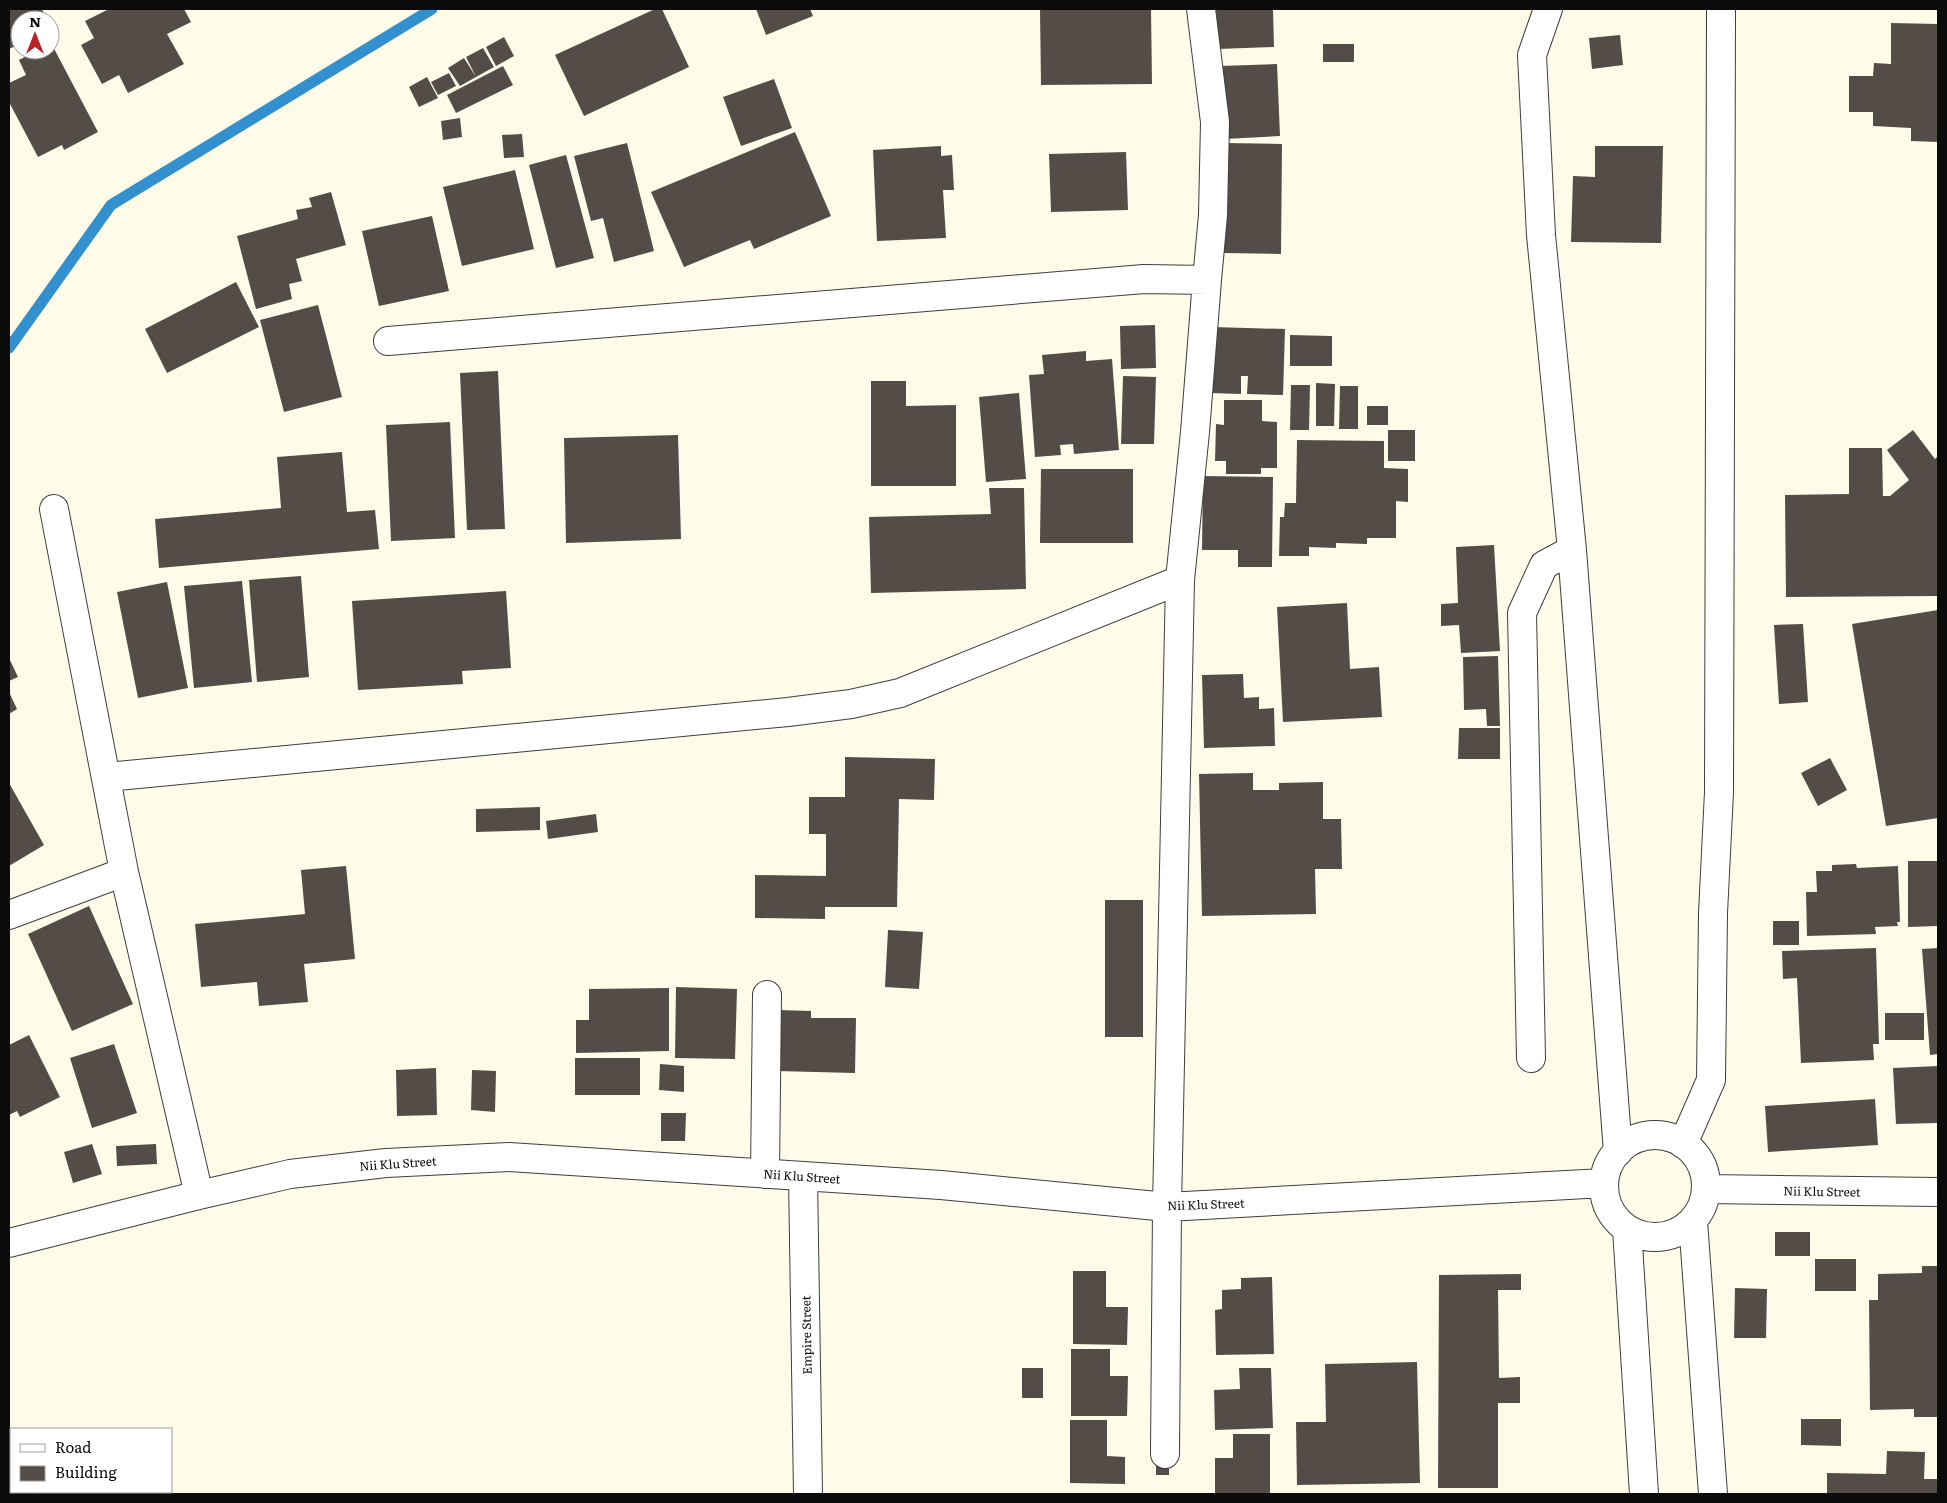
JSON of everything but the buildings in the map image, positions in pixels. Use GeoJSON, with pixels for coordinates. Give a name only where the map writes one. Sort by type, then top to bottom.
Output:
{"type":"FeatureCollection","features":[{"type":"Feature","properties":{"kind":"street"},"geometry":{"type":"LineString","coordinates":[[1165,1454],[1167,1207],[1180,580],[1196,422],[1213,215],[1215,122],[1201,9]]}},
{"type":"Feature","properties":{"kind":"street"},"geometry":{"type":"LineString","coordinates":[[1548,9],[1532,55],[1541,235],[1572,550],[1618,1152]]}},
{"type":"Feature","properties":{"kind":"street"},"geometry":{"type":"LineString","coordinates":[[1684,1144],[1711,1080],[1713,913],[1719,792],[1722,9]]}},
{"type":"Feature","properties":{"kind":"street"},"geometry":{"type":"LineString","coordinates":[[388,341],[1144,279],[1208,280]]}},
{"type":"Feature","properties":{"kind":"street"},"geometry":{"type":"LineString","coordinates":[[54,509],[124,872],[198,1195]]}},
{"type":"Feature","properties":{"kind":"street"},"geometry":{"type":"LineString","coordinates":[[1531,1058],[1522,612],[1544,565],[1572,550]]}},
{"type":"Feature","properties":{"kind":"street"},"geometry":{"type":"LineString","coordinates":[[107,777],[788,712],[851,704],[900,693],[1180,580]]}},
{"type":"Feature","properties":{"kind":"street"},"geometry":{"type":"LineString","coordinates":[[9,915],[124,872]]}},
{"type":"Feature","properties":{"kind":"street"},"geometry":{"type":"LineString","coordinates":[[765,1174],[767,995]]}},
{"type":"Feature","properties":{"kind":"street"},"geometry":{"type":"LineString","coordinates":[[1649,1136],[1667,1137],[1684,1144],[1696,1156],[1704,1172],[1706,1189],[1702,1207],[1692,1222],[1678,1232],[1661,1237],[1643,1236],[1627,1229],[1614,1217],[1606,1201],[1604,1183],[1608,1166],[1618,1152],[1632,1141],[1649,1136]]}},
{"type":"Feature","properties":{"kind":"street","name":"Nii Klu Street"},"geometry":{"type":"LineString","coordinates":[[9,1243],[198,1195],[290,1174],[386,1163],[509,1157],[941,1185],[1167,1207],[1604,1183]]}},
{"type":"Feature","properties":{"kind":"street","name":"Empire Street"},"geometry":{"type":"LineString","coordinates":[[803,1176],[808,1494]]}},
{"type":"Feature","properties":{"kind":"street","name":"Nii Klu Street"},"geometry":{"type":"LineString","coordinates":[[1706,1189],[1938,1192]]}},
{"type":"Feature","properties":{"kind":"street"},"geometry":{"type":"LineString","coordinates":[[1692,1222],[1713,1494]]}},
{"type":"Feature","properties":{"kind":"street"},"geometry":{"type":"LineString","coordinates":[[1627,1229],[1644,1494]]}},
{"type":"Feature","properties":{"kind":"waterway"},"geometry":{"type":"LineString","coordinates":[[9,348],[111,205],[432,9]]}}]}
